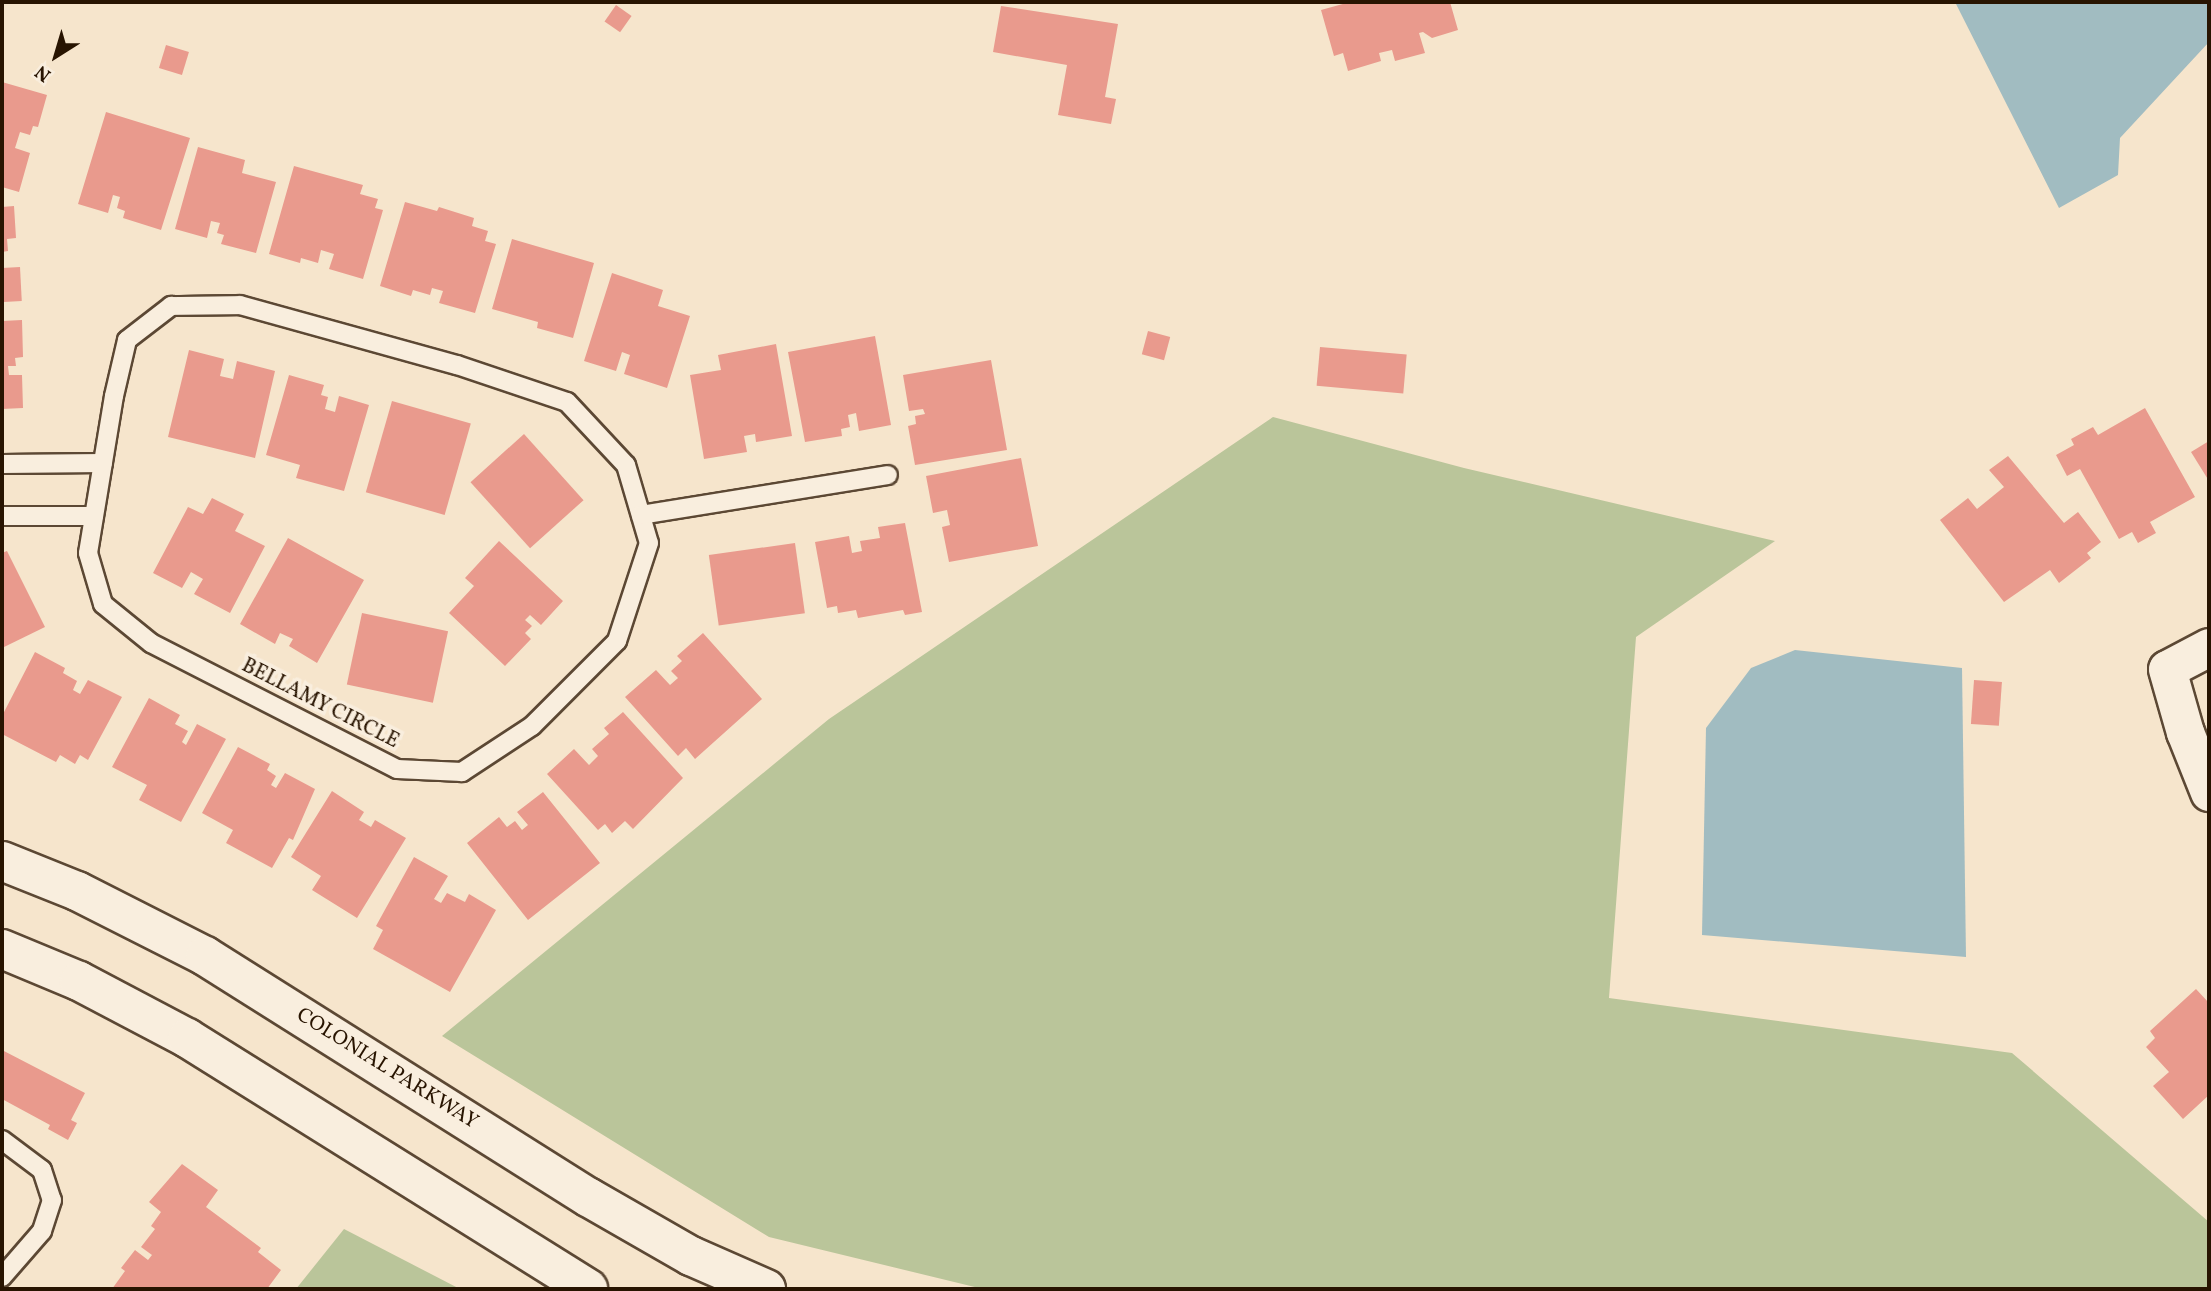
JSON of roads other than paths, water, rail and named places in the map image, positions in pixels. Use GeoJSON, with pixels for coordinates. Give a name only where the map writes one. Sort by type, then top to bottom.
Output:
{"type":"FeatureCollection","features":[{"type":"Feature","properties":{"kind":"street"},"geometry":{"type":"LineString","coordinates":[[2209,647],[2167,669],[2185,732],[2209,792]]}},
{"type":"Feature","properties":{"kind":"street","name":"COLONIAL PARKWAY"},"geometry":{"type":"LineString","coordinates":[[2,861],[77,891],[205,956],[588,1197],[691,1256],[766,1289]]}},
{"type":"Feature","properties":{"kind":"street"},"geometry":{"type":"LineString","coordinates":[[2,949],[79,981],[187,1038],[588,1289]]}},
{"type":"Feature","properties":{"kind":"lane","name":"BELLAMY CIRCLE"},"geometry":{"type":"LineString","coordinates":[[240,305],[457,365],[567,402],[626,465],[649,543],[617,642],[532,726],[462,772],[397,769],[151,643],[103,604],[88,553],[103,463],[114,396],[128,340],[171,306],[240,305]]}},
{"type":"Feature","properties":{"kind":"lane"},"geometry":{"type":"LineString","coordinates":[[2,464],[103,463]]}},
{"type":"Feature","properties":{"kind":"lane"},"geometry":{"type":"LineString","coordinates":[[641,515],[888,475]]}},
{"type":"Feature","properties":{"kind":"lane"},"geometry":{"type":"LineString","coordinates":[[2,516],[94,516]]}},
{"type":"Feature","properties":{"kind":"lane"},"geometry":{"type":"LineString","coordinates":[[2,1140],[42,1170],[52,1200],[42,1231],[2,1277]]}},
{"type":"Feature","properties":{"kind":"water"},"geometry":{"type":"Polygon","coordinates":[[[1955,2],[2209,2],[2209,42],[2120,138],[2118,175],[2059,208],[1955,2]]]}},
{"type":"Feature","properties":{"kind":"water"},"geometry":{"type":"Polygon","coordinates":[[[1795,650],[1962,668],[1966,957],[1702,935],[1706,728],[1751,668],[1795,650]]]}}]}
